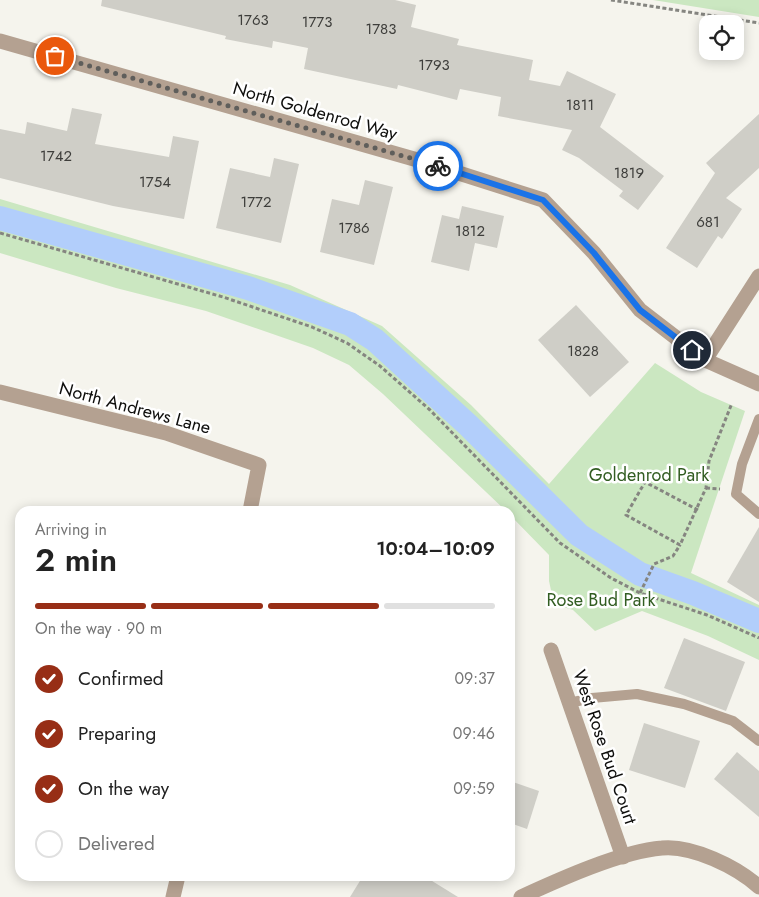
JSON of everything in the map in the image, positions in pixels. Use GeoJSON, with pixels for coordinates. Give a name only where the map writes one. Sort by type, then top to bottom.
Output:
{"type":"FeatureCollection","features":[{"type":"Feature","properties":{"kind":"street","name":"North Goldenrod Way"},"geometry":{"type":"LineString","coordinates":[[0,41],[421,161],[543,200],[594,253],[640,310],[705,360],[759,384]]}},
{"type":"Feature","properties":{"kind":"street"},"geometry":{"type":"LineString","coordinates":[[705,360],[759,276]]}},
{"type":"Feature","properties":{"kind":"street","name":"North Andrews Lane"},"geometry":{"type":"LineString","coordinates":[[0,392],[166,433],[259,465],[251,506]]}},
{"type":"Feature","properties":{"kind":"street","name":"West Rose Bud Court"},"geometry":{"type":"LineString","coordinates":[[551,650],[623,857]]}},
{"type":"Feature","properties":{"kind":"street"},"geometry":{"type":"LineString","coordinates":[[521,897],[557,880],[623,857],[662,848],[693,851],[748,877],[759,887]]}},
{"type":"Feature","properties":{"kind":"street"},"geometry":{"type":"LineString","coordinates":[[173,897],[177,881]]}},
{"type":"Feature","properties":{"kind":"lane"},"geometry":{"type":"LineString","coordinates":[[759,419],[742,464],[736,494],[759,514]]}},
{"type":"Feature","properties":{"kind":"lane"},"geometry":{"type":"LineString","coordinates":[[569,703],[592,698],[637,694],[684,704],[733,721],[759,741]]}},
{"type":"Feature","properties":{"kind":"path"},"geometry":{"type":"LineString","coordinates":[[611,0],[759,23]]}},
{"type":"Feature","properties":{"kind":"path"},"geometry":{"type":"LineString","coordinates":[[0,233],[223,297],[312,327],[347,343],[380,366],[430,410],[560,543],[611,578],[640,593],[707,615],[759,638]]}},
{"type":"Feature","properties":{"kind":"path"},"geometry":{"type":"LineString","coordinates":[[640,593],[651,568],[662,559],[673,556],[698,510],[706,488],[709,461],[732,403]]}},
{"type":"Feature","properties":{"kind":"path"},"geometry":{"type":"LineString","coordinates":[[680,545],[626,516],[644,482],[698,510]]}},
{"type":"Feature","properties":{"kind":"green space"},"geometry":{"type":"Polygon","coordinates":[[[653,0],[759,0],[759,17],[653,0]]]}},
{"type":"Feature","properties":{"kind":"green space"},"geometry":{"type":"Polygon","coordinates":[[[0,199],[290,285],[382,326],[471,405],[549,484],[655,363],[701,392],[745,411],[691,573],[759,605],[759,660],[708,636],[642,611],[595,631],[573,610],[554,604],[549,581],[549,555],[515,520],[515,506],[501,506],[383,394],[349,365],[313,348],[206,311],[116,288],[0,253],[0,199]]]}},
{"type":"Feature","properties":{"kind":"building"},"geometry":{"type":"Polygon","coordinates":[[[102,0],[395,0],[416,5],[411,27],[459,39],[457,45],[533,60],[529,80],[560,86],[567,71],[616,94],[600,127],[664,176],[638,210],[619,196],[623,191],[579,158],[562,150],[572,130],[498,116],[501,97],[460,89],[457,100],[398,85],[397,89],[304,69],[308,48],[273,41],[272,48],[225,39],[226,36],[101,6],[102,0]]]}},
{"type":"Feature","properties":{"kind":"building"},"geometry":{"type":"Polygon","coordinates":[[[72,108],[102,114],[95,144],[169,157],[173,136],[199,141],[184,219],[113,206],[0,178],[0,129],[25,134],[27,122],[67,131],[72,108]]]}},
{"type":"Feature","properties":{"kind":"building"},"geometry":{"type":"Polygon","coordinates":[[[759,114],[759,168],[726,198],[742,209],[722,239],[718,236],[697,268],[666,248],[715,173],[706,163],[759,114]]]}},
{"type":"Feature","properties":{"kind":"building"},"geometry":{"type":"Polygon","coordinates":[[[274,158],[299,164],[281,243],[216,228],[230,168],[270,177],[274,158]]]}},
{"type":"Feature","properties":{"kind":"building"},"geometry":{"type":"Polygon","coordinates":[[[365,180],[393,187],[374,265],[320,252],[332,199],[359,205],[365,180]]]}},
{"type":"Feature","properties":{"kind":"building"},"geometry":{"type":"Polygon","coordinates":[[[462,206],[504,216],[497,248],[475,243],[469,271],[431,262],[442,215],[459,219],[462,206]]]}},
{"type":"Feature","properties":{"kind":"building"},"geometry":{"type":"Polygon","coordinates":[[[576,305],[629,362],[590,397],[538,340],[576,305]]]}},
{"type":"Feature","properties":{"kind":"building"},"geometry":{"type":"Polygon","coordinates":[[[759,527],[759,602],[727,582],[759,527]]]}},
{"type":"Feature","properties":{"kind":"building"},"geometry":{"type":"Polygon","coordinates":[[[684,638],[745,662],[726,711],[664,688],[684,638]]]}},
{"type":"Feature","properties":{"kind":"building"},"geometry":{"type":"Polygon","coordinates":[[[644,723],[700,741],[685,788],[629,770],[644,723]]]}},
{"type":"Feature","properties":{"kind":"building"},"geometry":{"type":"Polygon","coordinates":[[[737,752],[759,771],[759,817],[714,779],[737,752]]]}},
{"type":"Feature","properties":{"kind":"building"},"geometry":{"type":"Polygon","coordinates":[[[515,783],[539,791],[527,829],[515,825],[515,783]]]}},
{"type":"Feature","properties":{"kind":"building"},"geometry":{"type":"Polygon","coordinates":[[[360,881],[432,881],[458,897],[350,897],[360,881]]]}},
{"type":"Feature","properties":{"kind":"waterway"},"geometry":{"type":"LineString","coordinates":[[0,218],[248,288],[350,324],[375,340],[468,425],[579,535],[640,574],[693,593],[759,621]]}},
{"type":"Feature","properties":{"kind":"way so far"},"geometry":{"type":"LineString","coordinates":[[55,56],[438,166]]}},
{"type":"Feature","properties":{"kind":"route"},"geometry":{"type":"LineString","coordinates":[[438,166],[543,200],[594,253],[640,310],[692,350]]}},
{"type":"Feature","properties":{"kind":"park label","name":"Goldenrod Park"},"geometry":{"type":"Point","coordinates":[649,475]}},
{"type":"Feature","properties":{"kind":"park label","name":"Rose Bud Park"},"geometry":{"type":"Point","coordinates":[601,600]}}]}
